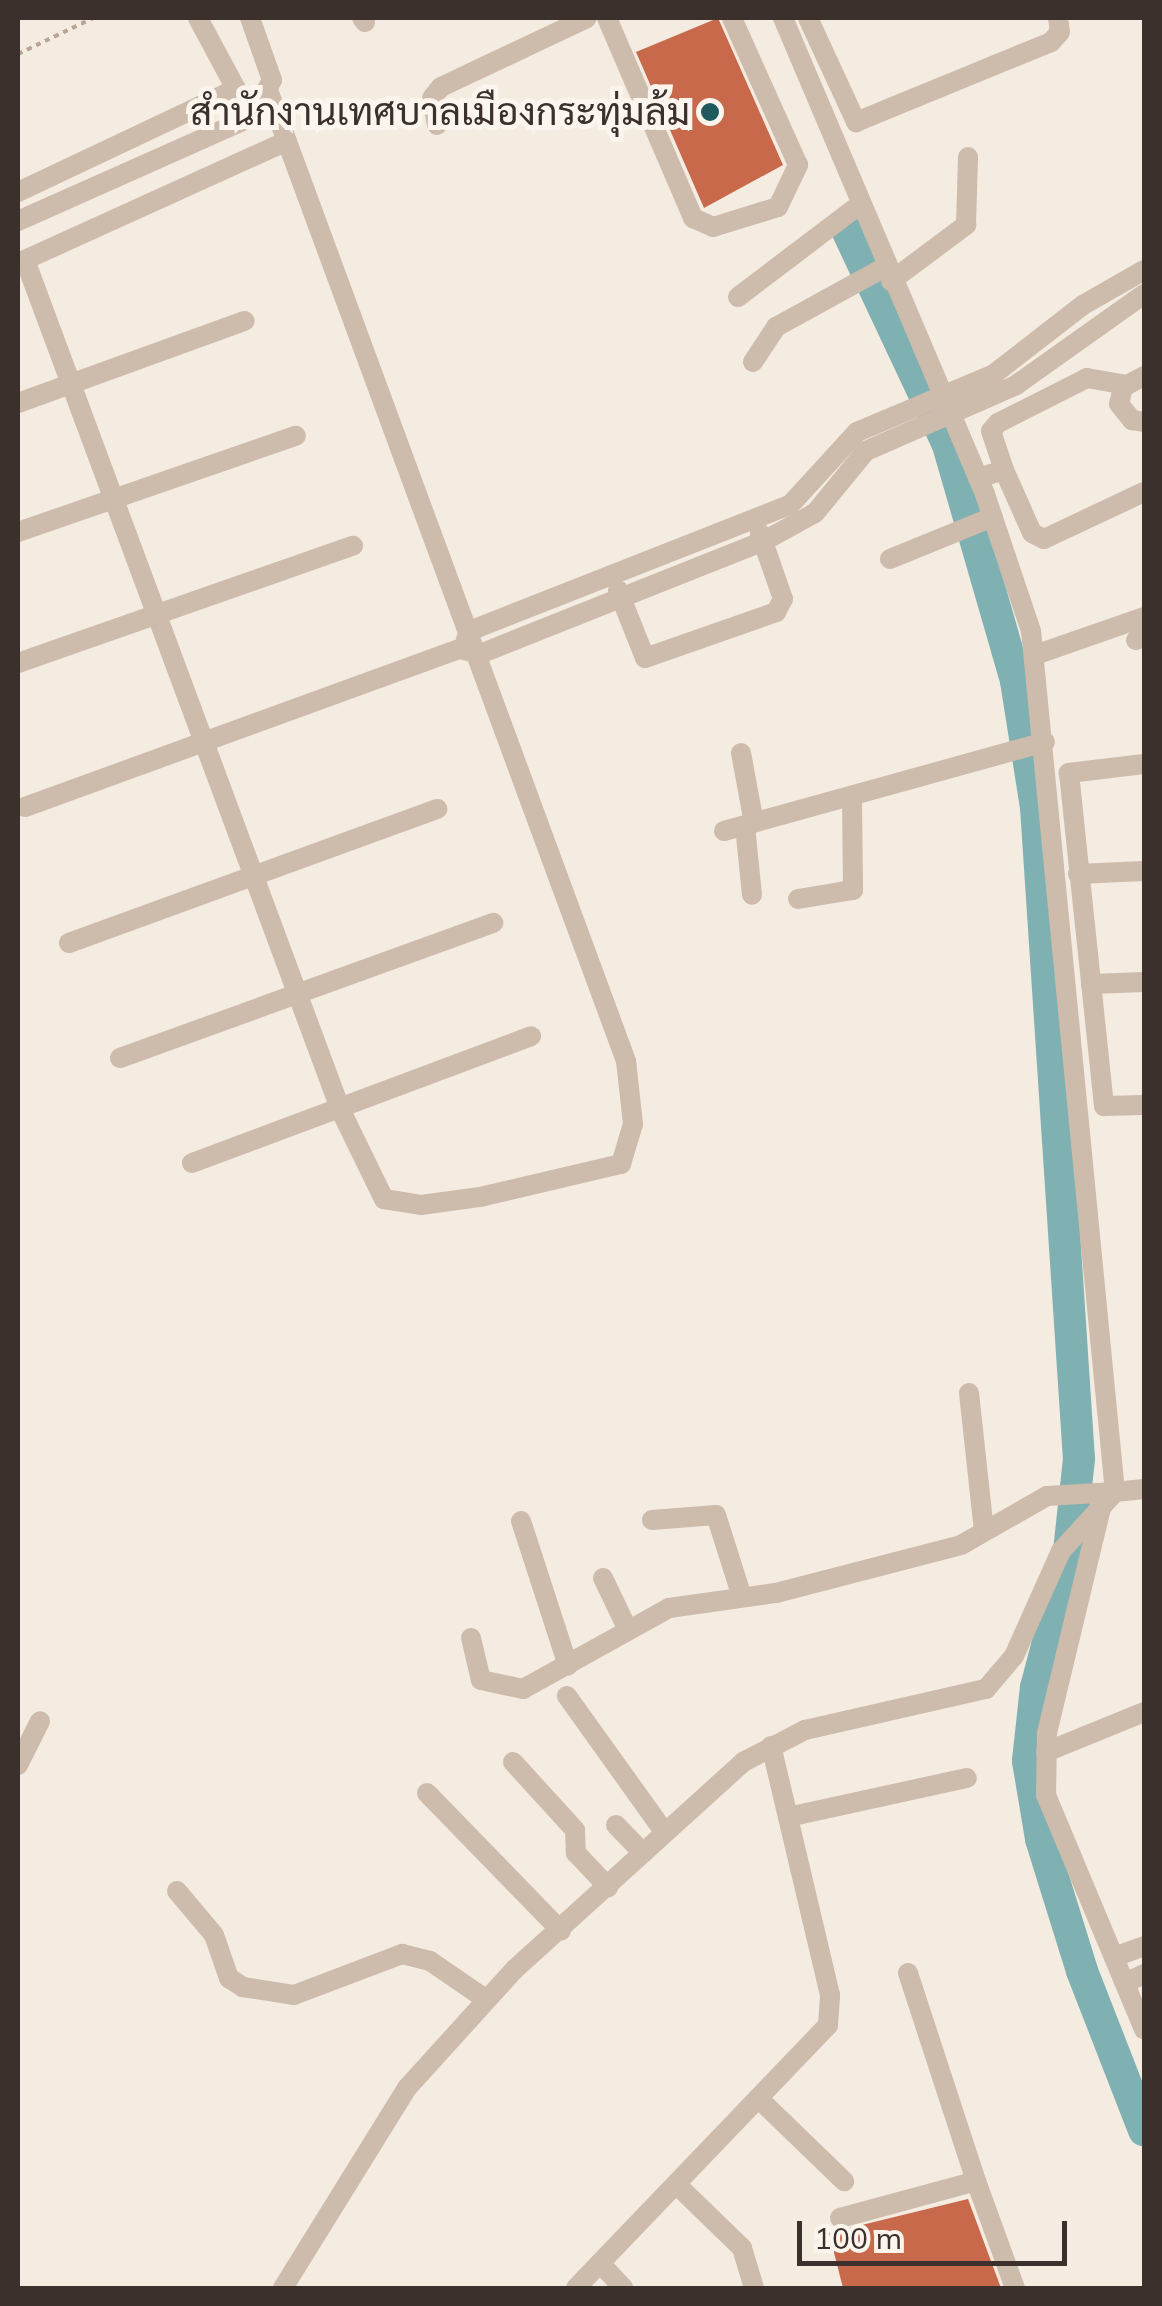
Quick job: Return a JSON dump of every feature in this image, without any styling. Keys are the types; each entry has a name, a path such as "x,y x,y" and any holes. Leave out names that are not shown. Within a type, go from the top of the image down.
{"street":[{"path":"198,18 252,117"},
{"path":"250,18 272,63 269,94 287,141 472,630 470,652 626,1061 631,1145 620,1164 480,1197 392,1204 341,1111 71,383 21,262 287,141"},
{"path":"437,125 432,98 441,87 587,18"},
{"path":"607,18 693,218 712,228 778,207 798,165 732,18"},
{"path":"783,18 860,205 877,276 978,478 977,523 1034,655 1099,1503 1046,1752 1046,1795 1114,1956 1135,1978 1144,2029"},
{"path":"808,18 856,122 1051,42 1060,32 1058,18"},
{"path":"18,192 236,89"},
{"path":"18,221 252,117 269,94"},
{"path":"753,362 776,327 966,225 968,158"},
{"path":"738,298 860,205"},
{"path":"472,630 755,522 802,496 857,432 1022,358 1083,304 1144,270"},
{"path":"25,807 622,599 764,542 815,513 866,450 948,418 1048,365 1144,294"},
{"path":"18,403 245,321"},
{"path":"1136,380 1087,378 998,423 991,431 1032,533 1044,539 1144,492"},
{"path":"1136,380 1119,404 1132,420 1144,422"},
{"path":"18,532 296,436"},
{"path":"978,478 1004,470"},
{"path":"614,578 645,658 776,612 783,599 755,522"},
{"path":"890,560 977,523"},
{"path":"18,663 353,546"},
{"path":"1034,655 1144,617"},
{"path":"741,827 1041,744"},
{"path":"741,753 741,827 752,895"},
{"path":"1144,764 1069,773 1104,1106 1144,1104"},
{"path":"798,898 853,890 852,796"},
{"path":"69,943 437,809"},
{"path":"1078,874 1144,871"},
{"path":"120,1058 493,922"},
{"path":"1091,984 1144,982"},
{"path":"192,1163 341,1111 531,1036"},
{"path":"969,1393 984,1530"},
{"path":"472,1638 478,1676 494,1687 524,1689 568,1666 626,1626 669,1608 742,1597 961,1545 1028,1502 1065,1494 1099,1503 1144,1489"},
{"path":"282,2288 358,2155 484,1998 665,1833 772,1746 805,1730 986,1689 1014,1656 1061,1551 1099,1503"},
{"path":"652,1520 716,1515 742,1597"},
{"path":"520,1521 568,1666"},
{"path":"603,1578 626,1626"},
{"path":"567,1696 665,1833"},
{"path":"1046,1752 1144,1712"},
{"path":"18,1764 40,1721"},
{"path":"576,2288 758,2098 831,2012 772,1746"},
{"path":"513,1762 574,1830 576,1853 608,1886"},
{"path":"788,1817 967,1778"},
{"path":"427,1793 560,1931"},
{"path":"616,1825 643,1853"},
{"path":"177,1891 214,1935 229,1978 243,1987 294,1994 402,1954 430,1961 484,1998"},
{"path":"1114,1956 1144,1946"},
{"path":"908,1973 1015,2288"},
{"path":"758,2098 844,2181"},
{"path":"840,2218 976,2181"},
{"path":"676,2184 742,2248 754,2288"},
{"path":"600,2263 623,2288"}],"path":[{"path":"18,54 93,18"}],"building":[{"name":"สำนักงานเทศบาลเมืองกระทุ่มล้ม","path":"718,18 783,165 704,208 636,52"},
{"path":"968,2199 1001,2288 843,2288 829,2233"}],"waterway":[{"path":"847,230 948,445 1016,681 1036,807 1079,1459 1067,1570 1036,1687 1028,1761 1041,1839 1082,1971 1144,2130"}],"place":[{"name":"สำนักงานเทศบาลเมืองกระทุ่มล้ม","path":"710,112"}]}
